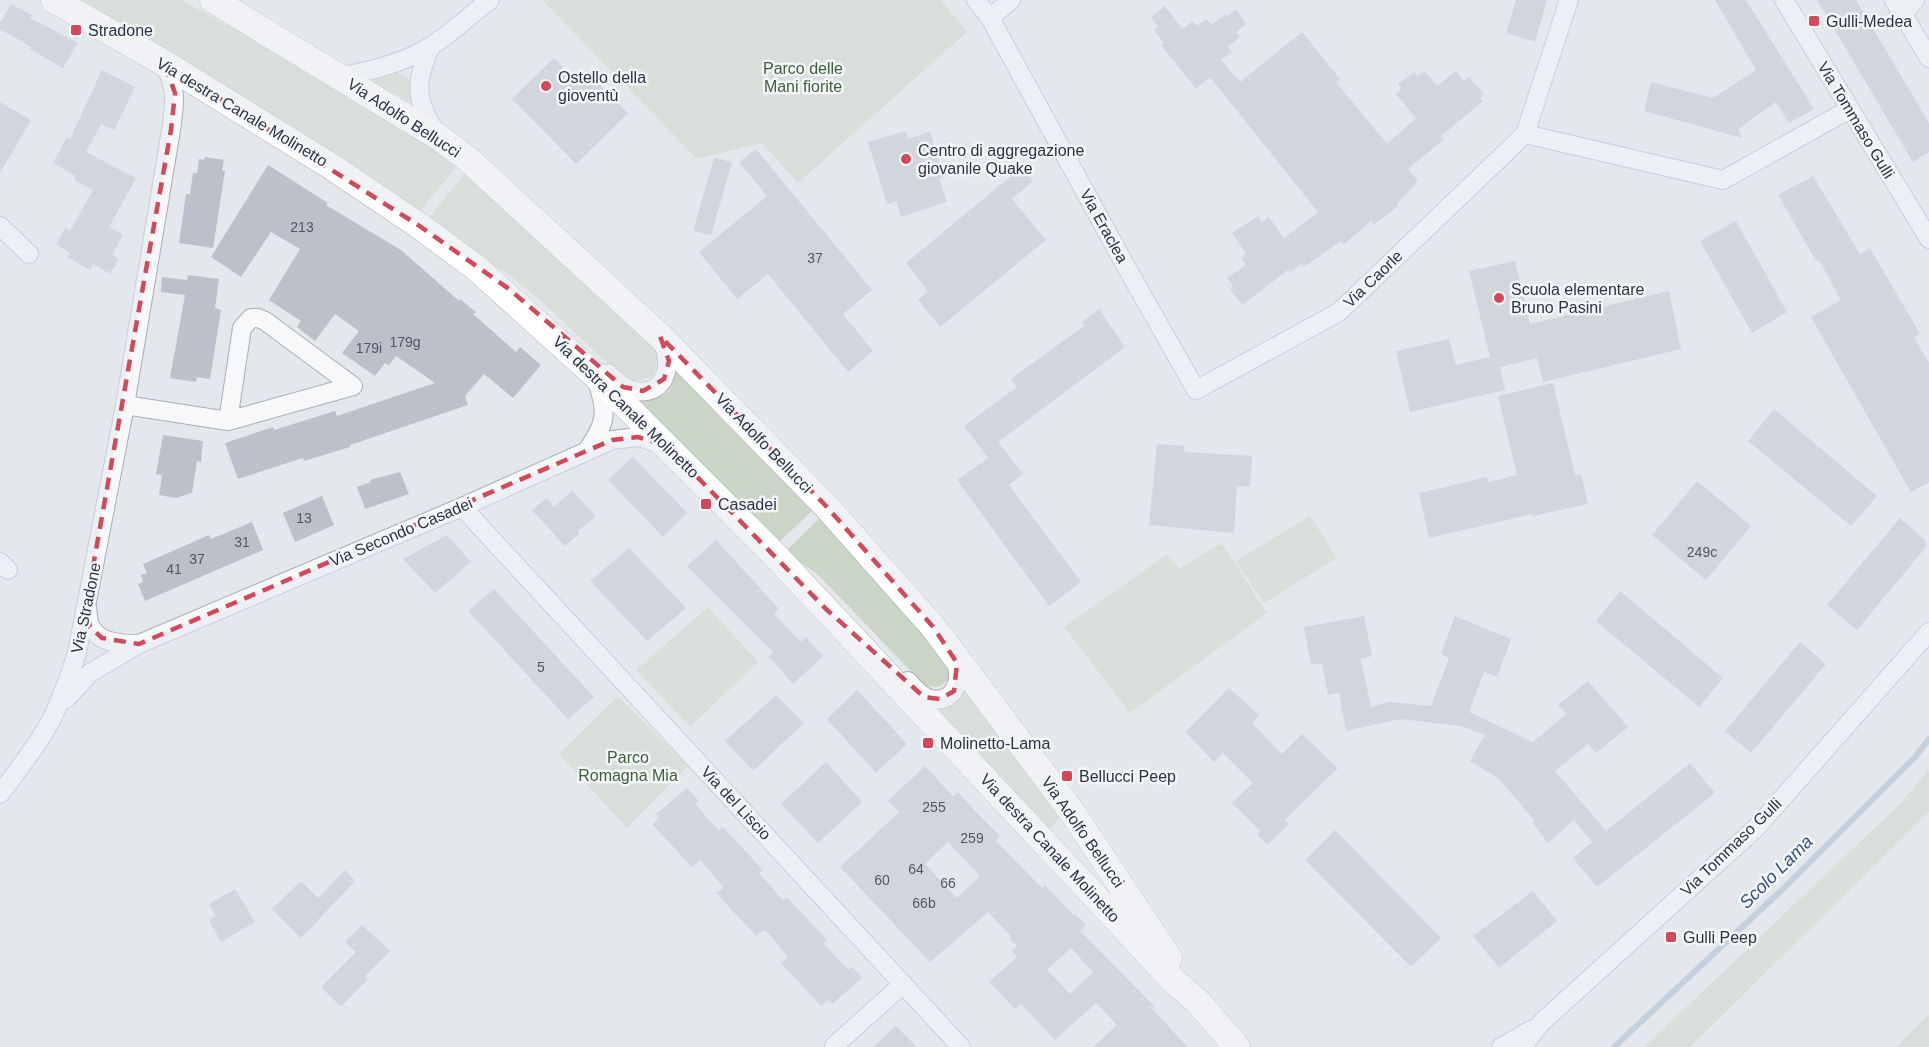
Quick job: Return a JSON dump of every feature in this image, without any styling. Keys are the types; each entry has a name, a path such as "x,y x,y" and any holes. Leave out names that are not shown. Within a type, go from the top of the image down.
{"street":[{"name":"Via destra Canale Molinetto","path":"54,0 164,63 332,167 476,267 596,375 667,446 826,609 1174,981 1199,1003 1237,1047"},
{"name":"Via Adolfo Bellucci","path":"213,0 440,138 469,160 660,336 825,505 945,640 1072,812 1199,1003"},
{"path":"339,77 393,63 431,46 490,0"},
{"name":"Via Eraclea","path":"976,0 990,18 1196,390"},
{"path":"990,18 1011,0"},
{"name":"Via Caorle","path":"1196,390 1339,312 1525,134 1569,0"},
{"name":"Via Tommaso Gulli","path":"1784,0 1850,110 1920,211 1928,236"},
{"path":"1916,0 1898,8 1929,58"},
{"path":"431,46 420,73 419,99 426,116 440,138"},
{"name":"Via Stradone","path":"0,794 50,723 70,677 77,653 125,405 175,102 173,85 164,63"},
{"path":"1525,134 1723,180 1850,110"},
{"path":"0,226 29,254"},
{"path":"476,267 508,289 623,387 633,390 651,388 664,379 668,371 667,352 660,336"},
{"path":"125,405 228,421 353,386 265,321 251,318 242,328 228,421"},
{"path":"586,452 603,423 604,402 596,375"},
{"name":"Via Secondo Casadei","path":"50,723 71,691 90,673 139,644 462,507 612,440 638,436 667,446"},
{"name":"Via del Liscio","path":"462,507 961,1047"},
{"path":"86,606 90,627 102,638 120,644 139,644"},
{"path":"826,609 880,654 924,697 930,699 946,697 954,691 958,682 957,663 945,640"},
{"name":"Via Tommaso Gulli","path":"1522,1047 1542,1022 1756,828 1929,632"},
{"path":"834,1046 903,984"},
{"name":"Via Tommaso Gulli","path":"1501,1047 1542,1022"}],"highlighted area":[{"path":"164,63 418,225 509,289 623,387 643,391 664,379 669,361 660,336 825,505 934,628 957,663 954,691 940,699 924,697 826,609 667,446 638,437 612,440 139,644 102,638 90,627 86,606 171,130 175,93"}],"green space":[{"path":"79,0 181,0 283,55 388,118 458,165 420,211"},
{"name":"Parco delle Mani fiorite","path":"542,0 941,0 967,32 798,183 762,143 697,159"},
{"path":"398,73 410,80 411,103 370,80"},
{"path":"466,172 652,342 658,356 653,376 634,382 623,378 548,307 509,274 466,250 429,218"},
{"path":"677,365 813,510 778,543 635,401 653,399 665,394 673,383"},
{"path":"1310,516 1337,558 1264,603 1236,561"},
{"path":"820,518 950,662 950,674 942,685 925,686 816,573 785,552"},
{"path":"1222,543 1267,613 1130,713 1064,627 1166,555 1180,568"},
{"path":"708,607 758,662 690,727 636,670"},
{"path":"966,684 1060,817 1047,832 934,709 954,701"},
{"name":"Parco Romagna Mia","path":"618,696 688,766 627,828 559,754"},
{"path":"1929,769 1929,812 1690,1047 1644,1047 1901,803"},
{"path":"1929,1014 1929,1047 1896,1047"}],"building":[{"path":"1516,0 1547,0 1535,42 1506,33"},
{"path":"1715,0 1746,0 1814,109 1789,123 1776,102 1738,129 1742,138 1644,111 1651,82 1713,98 1756,70"},
{"path":"1817,0 1856,0 1929,123 1929,152 1913,162"},
{"path":"11,4 32,15 30,18 78,43 63,68 0,29 0,23"},
{"path":"1165,6 1182,29 1193,21 1197,26 1206,19 1211,25 1236,9 1246,24 1236,32 1240,37 1228,47 1232,52 1221,60 1240,82 1302,32 1340,79 1336,82 1387,144 1416,118 1396,94 1401,89 1398,84 1414,72 1417,76 1425,71 1437,86 1456,71 1464,81 1469,77 1484,94 1480,98 1483,101 1441,136 1444,139 1408,169 1418,181 1397,204 1398,206 1374,225 1371,221 1344,244 1341,241 1304,267 1302,264 1290,272 1288,270 1242,305 1230,289 1233,286 1227,278 1246,265 1241,258 1246,254 1232,233 1258,216 1262,222 1269,217 1284,238 1318,212 1210,77 1196,89 1161,45 1164,43 1154,30 1158,27 1151,17"},
{"path":"554,58 576,81 586,71 628,113 576,164 512,99"},
{"path":"102,70 135,87 114,130 101,124 86,152 136,178 109,227 123,235 112,255 119,259 110,274 93,264 90,270 67,257 70,253 56,244 65,228 70,231 93,190 74,180 76,176 53,163 67,137 70,139"},
{"path":"0,102 31,120 0,173"},
{"name":"Centro di aggregazione giovanile Quake","path":"906,131 908,139 930,132 944,177 939,179 947,202 901,217 896,201 887,204 868,142"},
{"path":"756,149 872,290 843,314 873,351 848,372 768,274 737,299 699,252 767,196 739,162"},
{"path":"205,157 224,160 222,171 225,171 213,248 179,243 186,194 190,194 193,173 197,173 199,159 204,160"},
{"path":"714,158 732,162 711,235 693,231"},
{"path":"268,165 328,203 326,205 401,250 459,301 460,299 476,312 473,314 516,352 520,347 541,365 513,398 484,374 465,396 468,405 350,445 350,447 304,461 303,458 238,479 225,443 273,427 274,430 335,411 337,416 435,383 396,356 389,365 385,363 375,376 342,353 359,331 335,314 315,341 297,327 301,321 269,300 300,249 271,232 241,277 211,257"},
{"path":"1022,167 1033,181 1012,199 1046,240 940,327 918,300 928,291 906,263"},
{"path":"1813,176 1860,254 1870,248 1920,334 1914,337 1929,363 1929,482 1911,492 1811,317 1841,300 1778,195"},
{"path":"1736,221 1787,312 1752,333 1700,241"},
{"path":"1515,261 1530,324 1669,291 1681,349 1543,382 1537,358 1500,367 1505,390 1410,412 1396,351 1449,339 1456,365 1490,357 1469,271"},
{"path":"188,275 219,279 215,308 221,310 210,379 197,377 196,382 170,378 185,295 161,292 162,277 187,280"},
{"path":"1099,309 1125,347 998,442 1023,474 1009,485 1081,582 1049,606 957,480 988,458 964,426 1017,387 1011,379 1085,325 1082,322"},
{"path":"1553,383 1575,475 1581,474 1588,504 1533,516 1532,514 1429,538 1419,493 1487,477 1488,482 1517,475 1498,396"},
{"path":"1774,409 1877,496 1851,526 1748,441"},
{"path":"163,435 203,441 201,462 197,461 192,493 176,498 159,495 162,475 156,474"},
{"path":"1157,444 1185,446 1184,452 1252,456 1250,487 1237,486 1234,533 1149,525"},
{"path":"633,457 687,513 663,537 608,480"},
{"path":"400,472 409,494 365,509 357,487 371,482 370,480"},
{"path":"1697,481 1751,526 1706,580 1652,535"},
{"path":"572,491 596,516 565,546 532,510 547,498 554,507"},
{"path":"322,496 334,525 295,542 283,513"},
{"path":"1900,518 1926,541 1926,547 1857,630 1827,605"},
{"path":"252,522 263,550 145,601 138,584 143,582 141,575 147,573 143,564 209,535 211,539"},
{"path":"447,535 471,562 435,593 403,559"},
{"path":"716,540 779,609 774,614 801,642 806,637 823,656 793,684 768,656 773,652 687,566"},
{"path":"629,548 686,608 647,641 590,581"},
{"path":"494,589 594,697 568,719 468,611"},
{"path":"1620,591 1723,678 1699,707 1596,621"},
{"path":"1364,616 1372,656 1361,659 1371,707 1389,702 1431,706 1449,658 1441,654 1455,616 1511,639 1497,677 1484,672 1469,712 1533,742 1566,714 1558,705 1588,681 1628,727 1596,753 1588,744 1555,771 1606,831 1690,763 1715,793 1597,887 1573,858 1592,842 1574,820 1548,843 1533,823 1535,821 1498,778 1470,761 1485,735 1460,726 1400,719 1346,731 1339,693 1328,695 1322,663 1311,665 1304,627"},
{"path":"1800,642 1826,664 1751,753 1725,731"},
{"path":"1229,688 1259,715 1252,723 1282,754 1302,734 1338,768 1285,820 1289,824 1267,845 1257,834 1260,831 1232,803 1253,783 1223,753 1214,762 1185,732"},
{"path":"857,690 907,744 876,773 827,719"},
{"path":"776,695 804,723 753,771 725,741"},
{"path":"826,762 862,802 818,843 781,804"},
{"path":"925,766 953,796 958,792 1000,836 996,841 1042,888 1045,885 1073,915 1075,914 1086,925 1080,931 1155,1007 1152,1009 1188,1047 1093,1047 1117,1025 1096,1003 1055,1040 1021,1004 1015,1009 989,982 1017,957 1012,951 1017,946 1009,938 1011,936 988,912 930,962 840,867 899,812 888,801","holes":["948,842 980,876 957,898 925,864","1071,948 1093,972 1070,994 1047,970"]},
{"path":"687,788 699,801 695,803 709,820 719,830 723,827 763,870 759,873 783,900 787,897 827,940 823,943 848,970 852,967 862,978 832,1004 829,1000 821,1006 781,963 788,957 768,933 764,930 756,936 716,893 724,888 700,860 692,867 652,824 659,818 656,814"},
{"path":"1335,830 1441,938 1411,967 1305,860"},
{"path":"345,870 355,881 301,938 272,909 301,881 318,898"},
{"path":"235,889 255,922 221,942 209,920 216,916 209,904"},
{"path":"1533,891 1557,921 1499,968 1473,936"},
{"path":"362,925 390,951 365,976 368,979 341,1007 321,987 356,952 345,942"},
{"path":"896,1026 917,1047 873,1047"}],"waterway":[{"name":"Scolo Lama","path":"1614,1047 1785,887 1916,756 1929,739"}],"place":[{"name":"Gulli-Medea","path":"1814,21"},
{"name":"Stradone","path":"76,30"},
{"name":"Ostello della gioventù","path":"546,86"},
{"name":"Centro di aggregazione giovanile Quake","path":"906,159"},
{"name":"Scuola elementare Bruno Pasini","path":"1499,298"},
{"name":"Casadei","path":"706,504"},
{"name":"Molinetto-Lama","path":"928,743"},
{"name":"Bellucci Peep","path":"1067,776"},
{"name":"Gulli Peep","path":"1671,937"}]}
